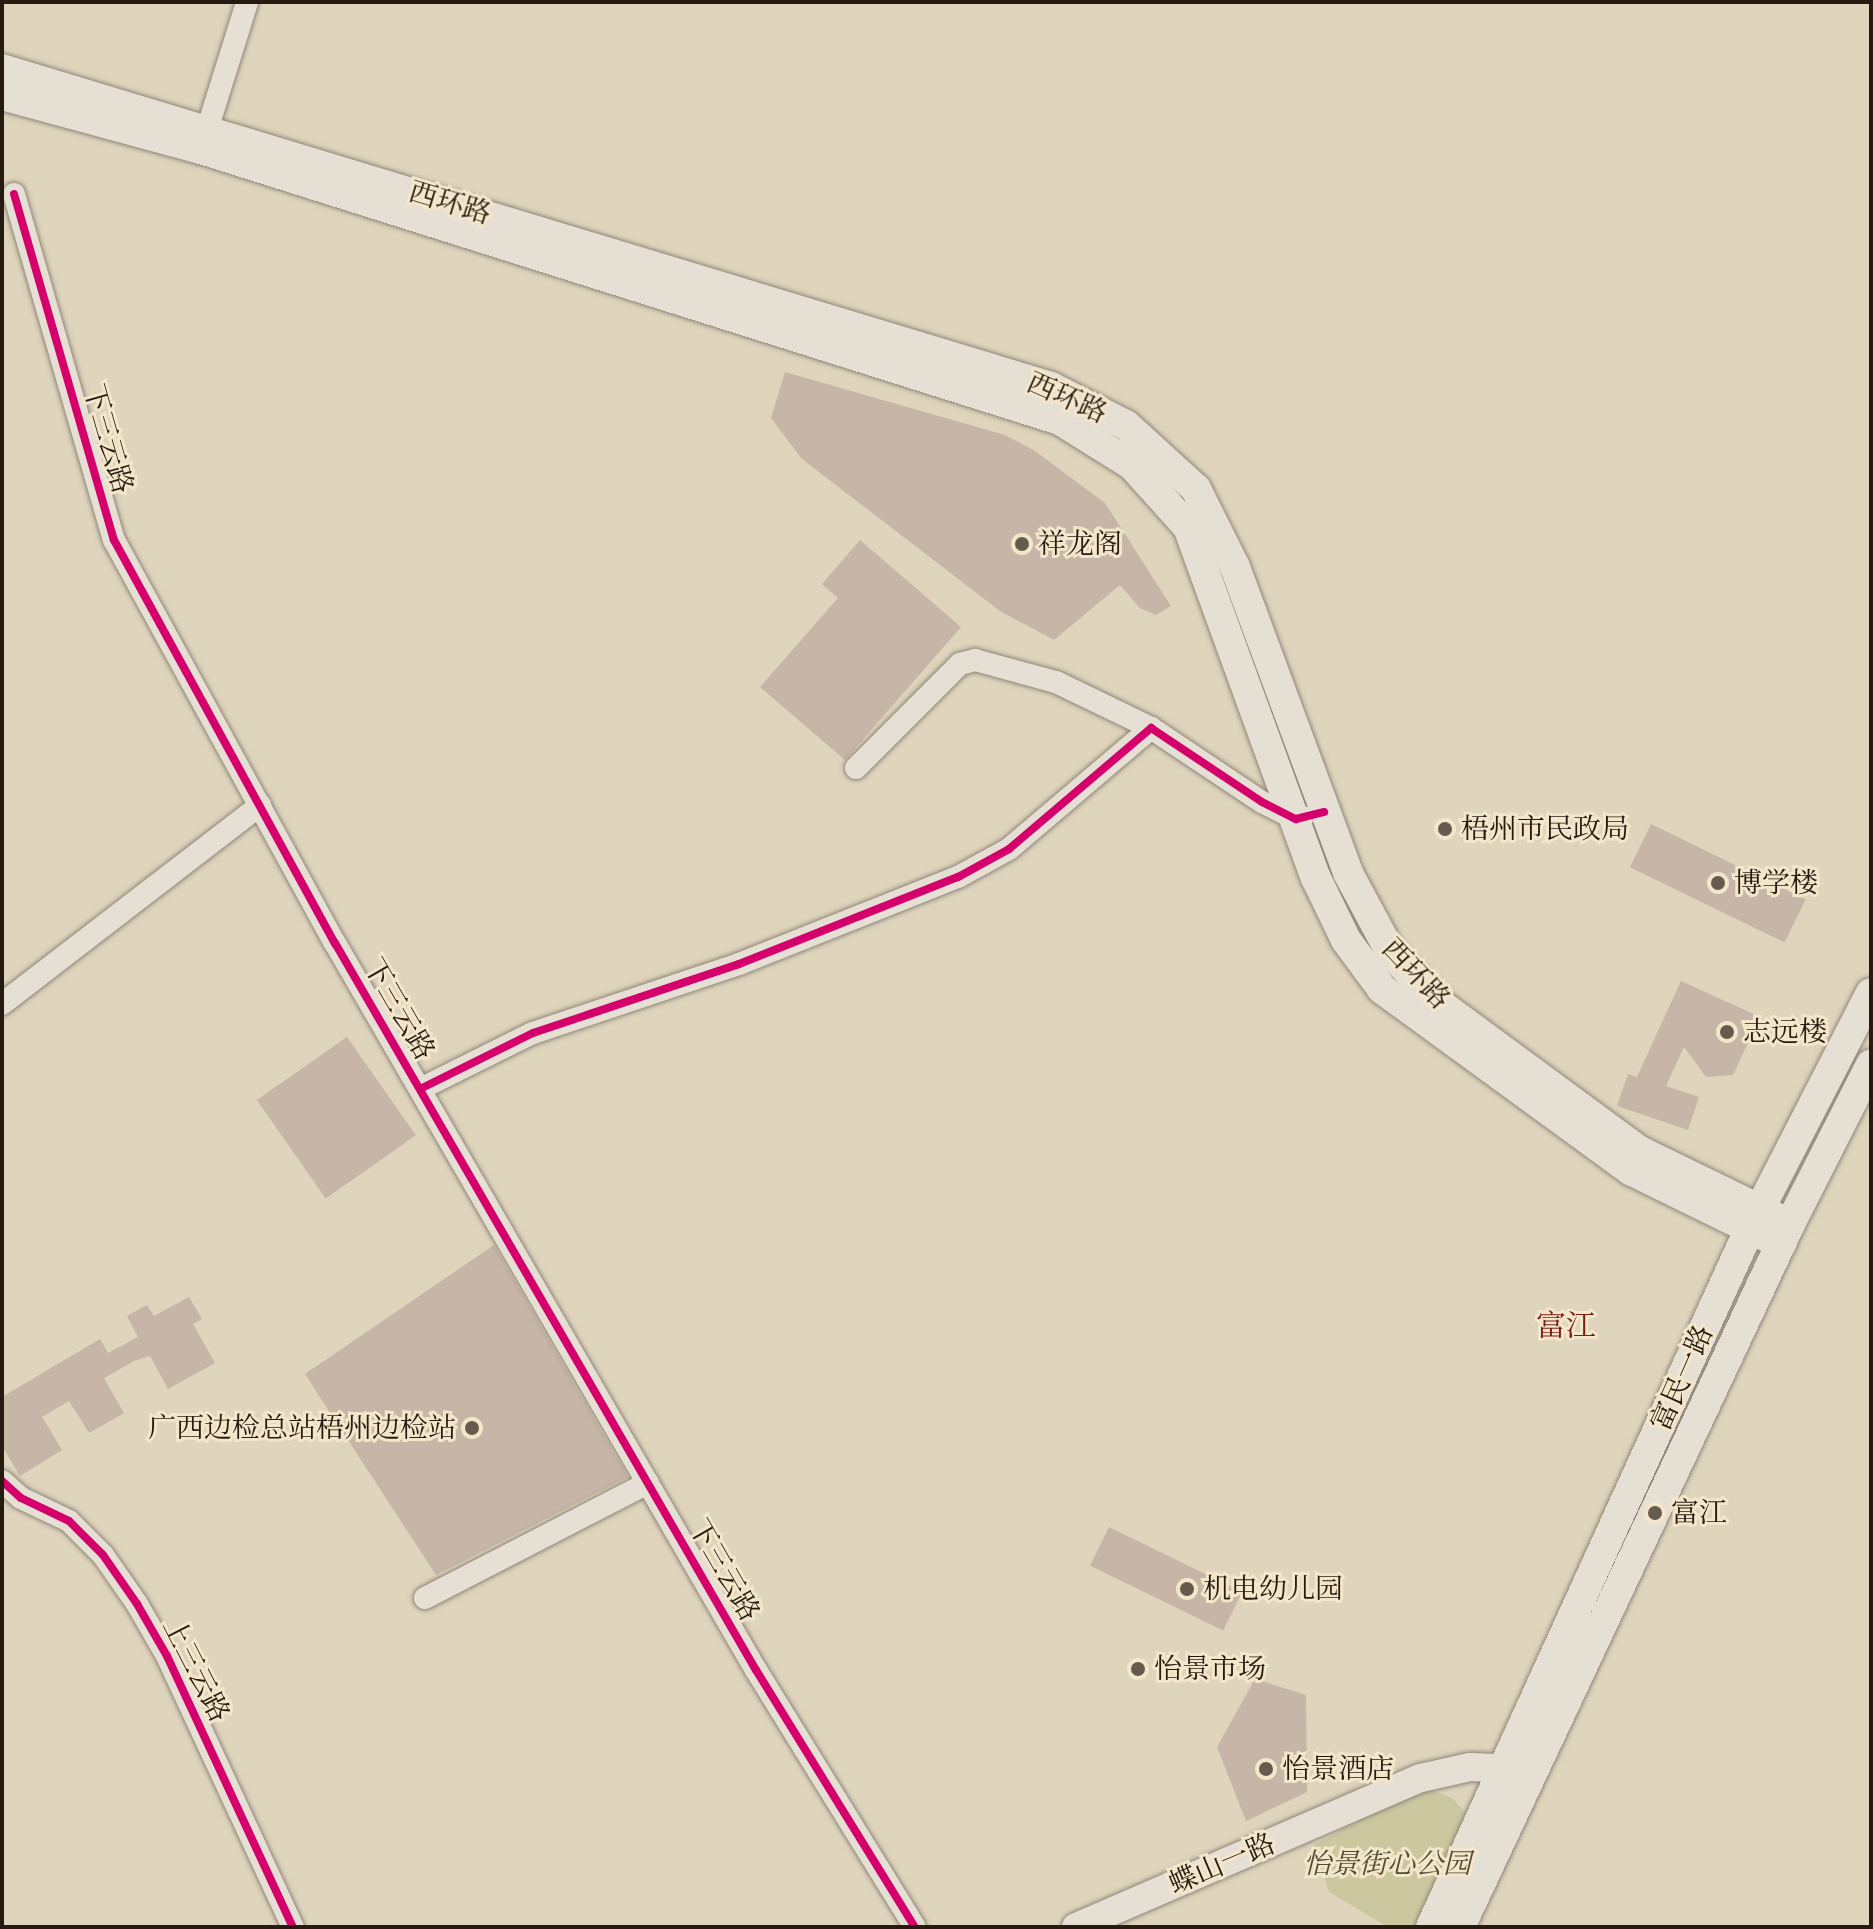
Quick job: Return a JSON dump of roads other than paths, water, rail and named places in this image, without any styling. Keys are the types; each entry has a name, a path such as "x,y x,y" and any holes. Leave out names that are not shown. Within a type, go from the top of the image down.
{"main road":[{"name":"西环路","path":"2,69 204,139 1051,387 1126,425 1196,489 1235,567 1310,816 1377,931 1434,998 1638,1150 1786,1234"},
{"path":"2,95 204,139"},
{"name":"富民一路","path":"1517,1775 1755,1219 1871,993"},
{"path":"1431,1927 1517,1775 1871,1064"},
{"path":"1460,1927 1517,1775"}],"street":[{"path":"204,139 247,2"},
{"name":"下三云路","path":"14,194 114,540 420,1089 648,1483 915,1927"},
{"path":"856,768 960,664 975,660 1056,682 1151,728 1310,816"},
{"path":"420,1089 533,1033 739,964 958,877 1009,849 1151,728"},
{"path":"2,1004 260,805"},
{"name":"上三云路","path":"2,1481 21,1498 69,1521 103,1555 137,1604 167,1656 293,1927"},
{"path":"425,1598 648,1483"},
{"name":"蝶山一路","path":"1076,1927 1421,1778 1470,1767 1517,1775"}],"place":[{"name":"祥龙阁","path":"1022,544"},
{"name":"梧州市民政局","path":"1445,829"},
{"name":"博学楼","path":"1718,883"},
{"name":"志远楼","path":"1727,1032"},
{"name":"广西边检总站梧州边检站","path":"472,1428"},
{"name":"富江","path":"1655,1513"},
{"name":"机电幼儿园","path":"1187,1589"},
{"name":"怡景市场","path":"1138,1669"},
{"name":"怡景酒店","path":"1266,1769"}],"district":[{"name":"富江","path":"1566,1326"}],"park label":[{"name":"怡景街心公园","path":"1387,1864"}]}
